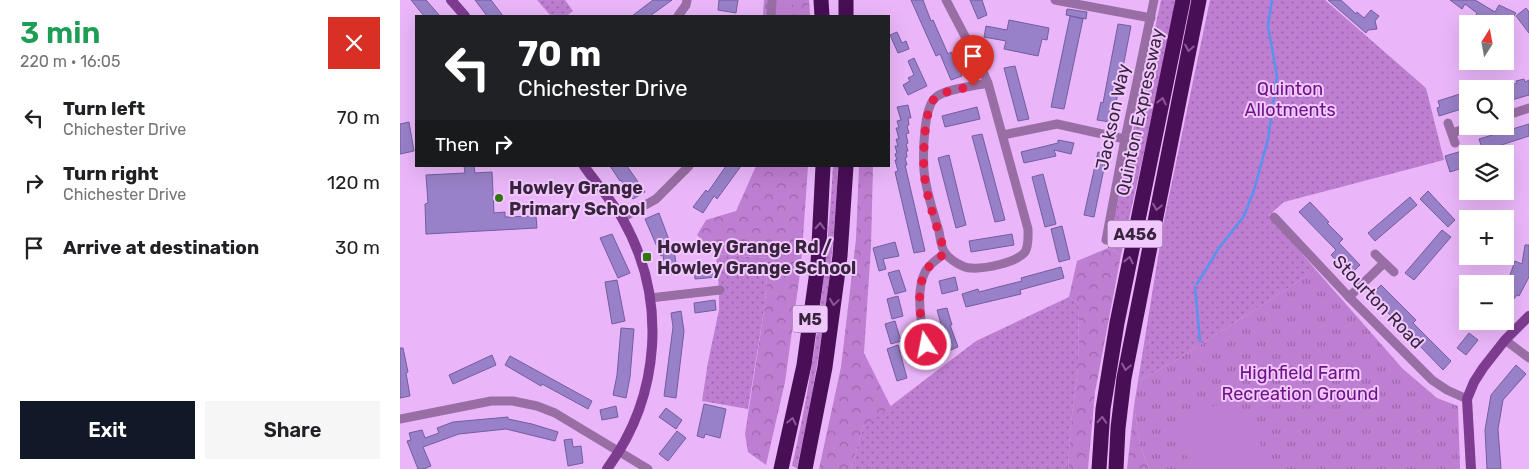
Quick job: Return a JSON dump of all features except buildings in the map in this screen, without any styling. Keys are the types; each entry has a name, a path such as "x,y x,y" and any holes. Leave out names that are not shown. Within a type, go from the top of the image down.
{"highway":[{"path":"822,0 822,15"},
{"path":"846,0 846,15"},
{"name":"Quinton Expressway","path":"1099,469 1103,409 1116,323 1183,0"},
{"name":"Quinton Expressway","path":"1116,469 1118,428 1124,378 1199,0"},
{"name":"M5","path":"781,469 804,365 818,264 823,167"},
{"name":"M5","path":"805,469 827,358 840,256 846,167"}],"street":[{"path":"451,0 464,15"},
{"path":"679,15 686,5 687,0"},
{"path":"771,15 772,0"},
{"path":"946,0 988,83 1028,230 1028,243 1025,251 1015,260 987,267 969,268 957,263 945,253 930,201 924,171 926,125 930,105 936,97 944,93 988,83"},
{"path":"1055,0 1150,18"},
{"name":"Jackson Way","path":"1106,240 1154,0"},
{"path":"1514,113 1529,108"},
{"path":"1448,122 1455,143"},
{"path":"1003,135 1057,124 1125,139"},
{"path":"1452,133 1459,131"},
{"path":"585,167 622,218 643,266 650,298 652,325 652,354 646,390 636,420 619,452 607,469"},
{"path":"622,218 656,199 688,167"},
{"name":"Stourton Road","path":"1274,218 1432,380 1446,390 1467,399"},
{"path":"921,350 926,345 920,316 922,284 926,270 945,253"},
{"path":"1376,254 1394,272"},
{"path":"1349,297 1384,263"},
{"path":"650,298 720,290"},
{"path":"1471,469 1467,399 1474,382 1483,368 1505,340 1529,316"},
{"path":"1505,340 1529,358"},
{"path":"400,418 491,401 513,401 537,406 555,413 648,469"}],"green space":[{"path":"537,0 565,0 573,11 568,15 550,15"},
{"path":"764,0 794,0 792,15 763,15"},
{"path":"778,0 809,0 810,15 777,15"},
{"path":"1161,0 1178,0 1121,255 1108,248"},
{"name":"Quinton Allotments","path":"1210,0 1325,0 1426,88 1444,160 1284,202 1269,215 1316,270 1175,361 1138,381 1164,220"},
{"path":"756,167 808,167 801,266 785,382 766,465 748,452 745,434 765,304 768,258 716,254 697,235 706,220 736,211"},
{"path":"833,167 838,167 833,242 819,355 797,468 792,466 819,318"},
{"path":"859,167 873,167 871,247 864,353 891,407 863,427 851,469 819,469 841,367 856,239"},
{"path":"1108,248 1121,255 1095,392 1088,469 1068,469 1070,432 1078,368 1079,304 1069,297 1077,261"},
{"path":"716,254 768,258 765,304 748,409 702,401 719,310"},
{"name":"Highfield Farm Recreation Ground","path":"1316,270 1403,369 1437,398 1458,406 1460,469 1149,469 1140,445 1134,406 1138,381 1175,361"},
{"path":"1069,297 1079,304 1078,368 1070,432 1068,469 851,469 863,427 976,341"},
{"path":"1229,396 1276,469 1195,469 1172,433"},
{"path":"1134,406 1140,445 1149,469 1127,469"}],"waterway":[{"path":"1197,284 1219,248 1244,216 1254,190 1268,139 1277,76 1268,26 1272,0"},
{"path":"1195,287 1200,341"}],"place":[{"name":"Howley Grange Primary School","path":"499,198"},
{"name":"Howley Grange Rd / Howley Grange School","path":"647,257"}],"route":[{"path":"926,345 920,316 922,284 926,270 945,253 930,201 924,171 926,125 930,105 936,97 944,93 973,86"}]}
